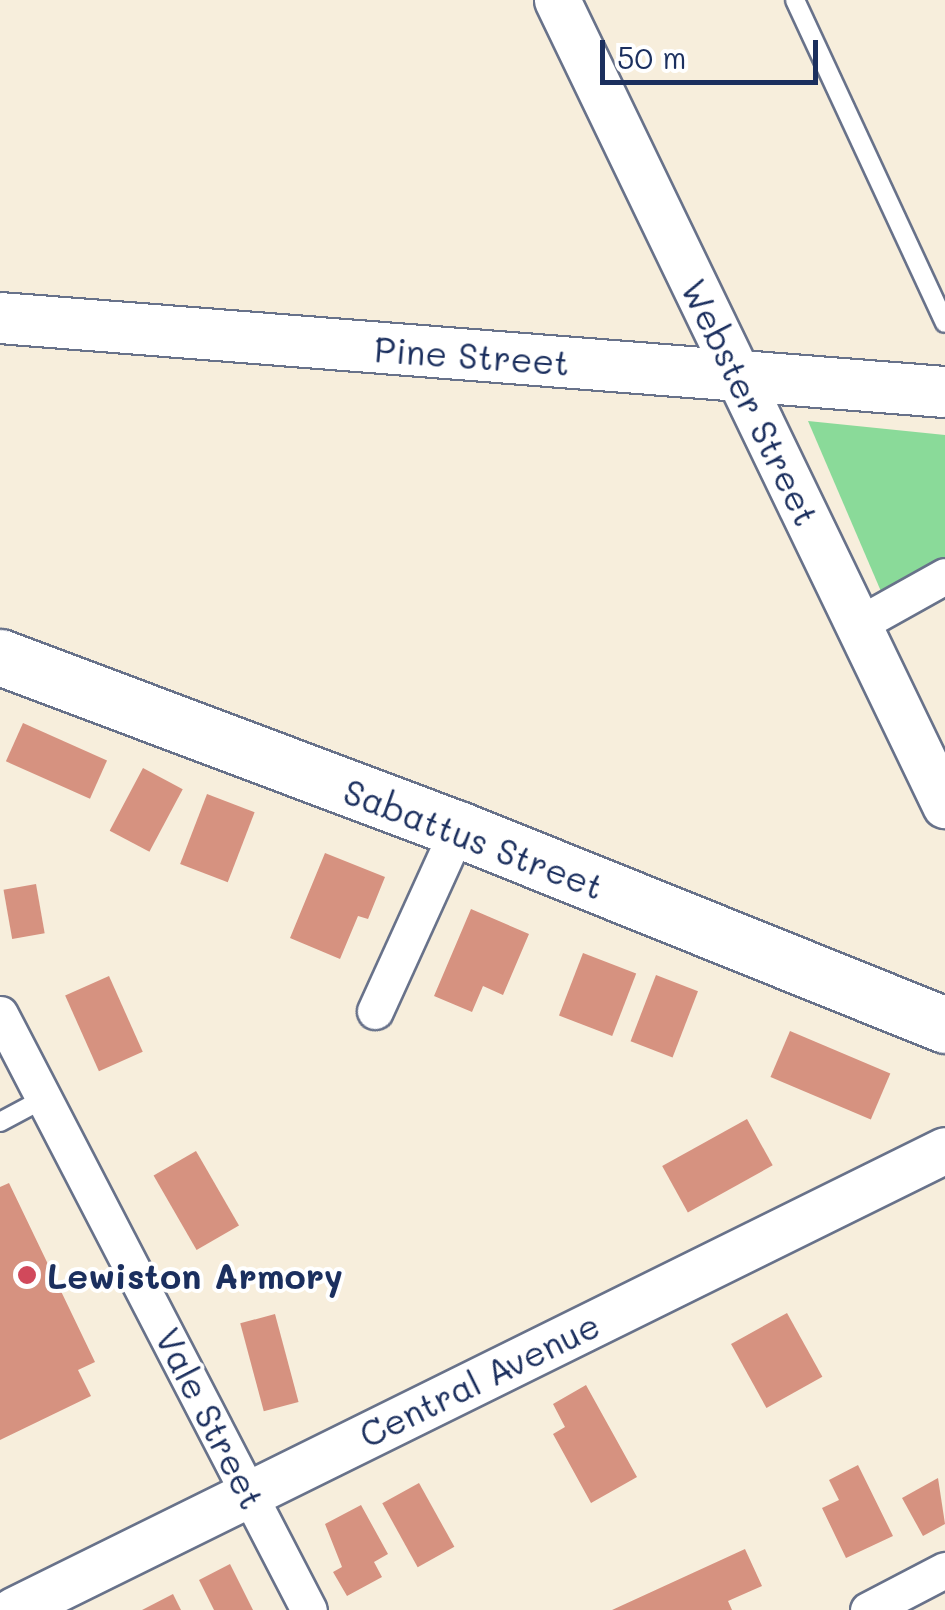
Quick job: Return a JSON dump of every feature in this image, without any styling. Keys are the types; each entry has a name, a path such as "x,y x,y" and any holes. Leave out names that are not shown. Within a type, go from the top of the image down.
{"main road":[{"name":"Pine Street","path":"0,318 945,392"},
{"name":"Sabattus Street","path":"3,668 458,830 945,1025"}],"street":[{"name":"Webster Street","path":"557,0 945,805"},
{"path":"859,624 945,576"},
{"path":"375,1011 458,830"},
{"name":"Vale Street","path":"0,1014 309,1610"},
{"name":"Central Avenue","path":"14,1610 945,1150"},
{"path":"868,1610 945,1570"}],"lane":[{"path":"794,0 945,323"},
{"path":"0,1122 45,1098"}],"green space":[{"path":"808,421 945,435 945,560 883,596"}],"building":[{"path":"23,723 107,760 90,799 6,761"},
{"path":"143,768 183,789 149,852 110,831"},
{"path":"207,794 255,812 228,882 180,864"},
{"path":"325,853 385,877 368,919 358,916 340,959 290,938"},
{"path":"36,884 45,933 12,939 4,890"},
{"path":"471,909 529,934 503,995 483,986 472,1012 434,996"},
{"path":"583,953 636,973 612,1036 559,1016"},
{"path":"656,975 698,991 673,1057 631,1041"},
{"path":"109,976 143,1052 99,1071 65,996"},
{"path":"790,1031 890,1074 871,1120 770,1077"},
{"path":"747,1119 773,1165 688,1212 662,1166"},
{"path":"196,1151 239,1225 197,1250 154,1176"},
{"name":"Lewiston Armory","path":"9,1183 95,1362 78,1370 91,1396 0,1440 0,1187"},
{"path":"787,1313 822,1377 766,1408 731,1344"},
{"path":"275,1314 299,1402 264,1411 240,1323"},
{"path":"586,1385 637,1477 591,1503 553,1434 565,1427 553,1404"},
{"path":"858,1465 893,1536 846,1558 822,1508 839,1500 829,1480"},
{"path":"938,1478 945,1524 923,1536 902,1498"},
{"path":"419,1483 454,1547 418,1567 382,1503"},
{"path":"361,1505 388,1554 374,1562 382,1577 347,1596 333,1572 342,1567 325,1524"},
{"path":"745,1549 762,1586 728,1601 732,1610 612,1610"},
{"path":"230,1564 253,1610 214,1610 199,1580"},
{"path":"173,1594 181,1610 142,1610"}],"place":[{"name":"Lewiston Armory","path":"27,1275"}]}
